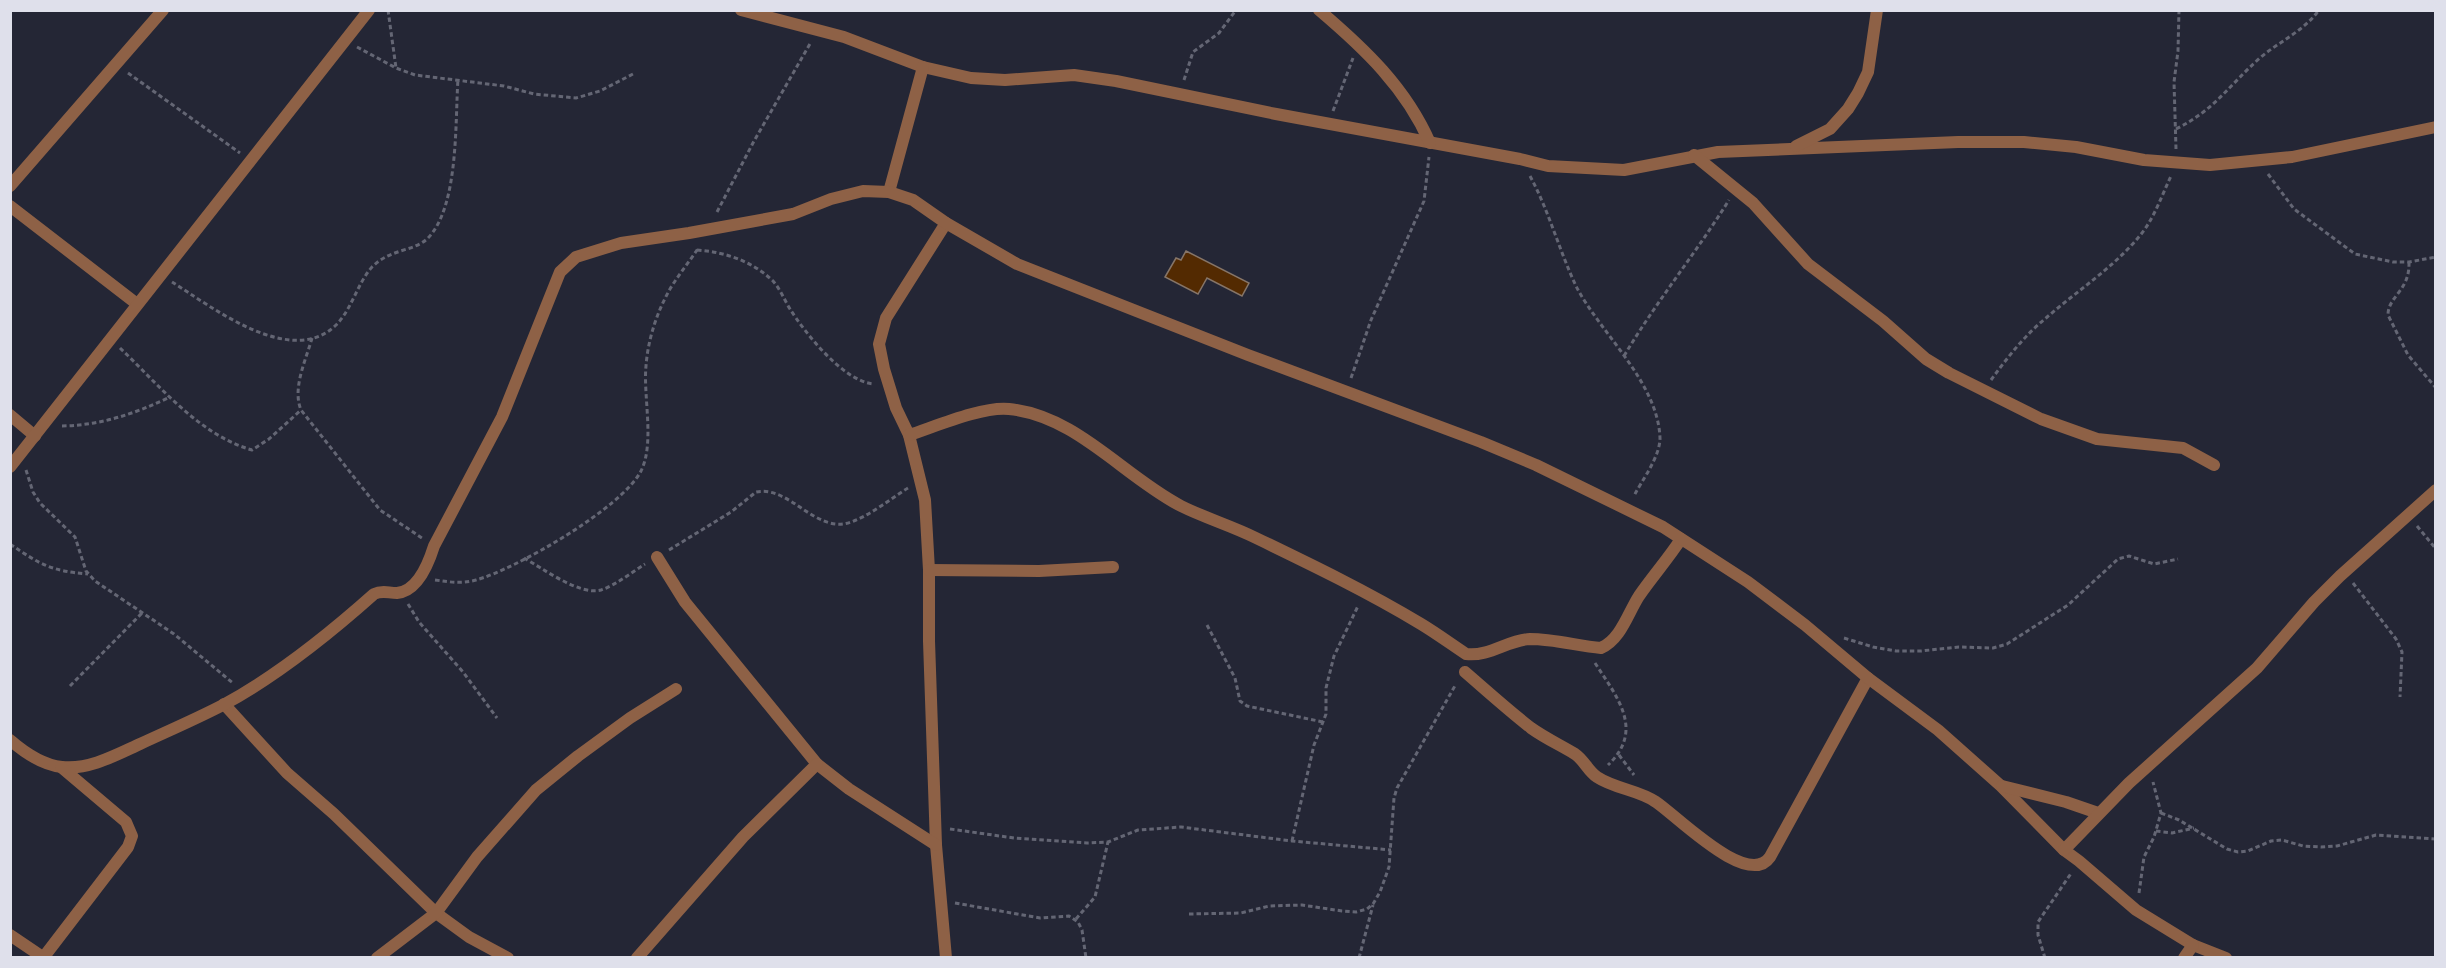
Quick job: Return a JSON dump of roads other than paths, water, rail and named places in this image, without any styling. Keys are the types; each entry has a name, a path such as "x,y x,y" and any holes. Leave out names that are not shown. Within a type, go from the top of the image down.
{"street":[{"path":"10,186 163,10"},
{"path":"10,467 369,10"},
{"path":"741,10 844,37 923,67 970,78 1005,80 1074,75 1182,93 1276,114 1548,166 1624,170 1694,155 1792,148 1958,142 2024,142 2210,165 2292,157 2436,127"},
{"path":"1319,10 1358,46 1406,97 1419,117 1430,143"},
{"path":"1792,148 1830,129 1848,109 1858,93 1868,72 1877,10"},
{"path":"889,192 923,67"},
{"path":"1694,155 1754,203 1808,264 1865,306 1926,358 1983,391 2041,419 2097,439 2183,448 2214,465"},
{"path":"12,744 40,761 61,767 82,767 110,758 224,704 340,624 374,594 380,591 401,593 415,583 428,565 434,546 502,417 560,272 576,257 621,243 793,214 863,191 889,192 912,200 946,223 1017,264 1248,356 1346,391 1536,465 1627,508 1748,582 1868,678 1938,730 2001,786 2064,850 2136,910 2193,945 2226,957"},
{"path":"10,206 137,304"},
{"path":"946,223 886,318 879,344 889,386 909,435 925,500 929,570 935,827 946,957"},
{"path":"909,435 997,409 1008,408 1031,414 1087,440 1152,489 1182,506 1254,537 1365,593 1423,625 1466,654 1476,655 1512,642 1530,639 1601,648 1608,645 1623,625 1639,596 1681,539"},
{"path":"10,415 38,431"},
{"path":"2064,850 2098,813 2257,668 2314,602 2345,572 2436,490"},
{"path":"657,557 685,602 817,764 849,789 936,845"},
{"path":"929,570 1039,572 1113,567"},
{"path":"1464,672 1532,728 1575,755 1595,776 1648,797 1722,852 1748,865 1759,866 1766,864 1868,678"},
{"path":"377,957 436,913 477,857 536,790 630,718 676,689"},
{"path":"224,704 287,772 436,913 469,937 508,957"},
{"path":"636,957 743,837 817,764"},
{"path":"10,935 43,957 116,864 128,847 132,836 126,822 61,767"},
{"path":"2001,786 2066,802 2098,813"},
{"path":"2184,957 2193,945"}]}
